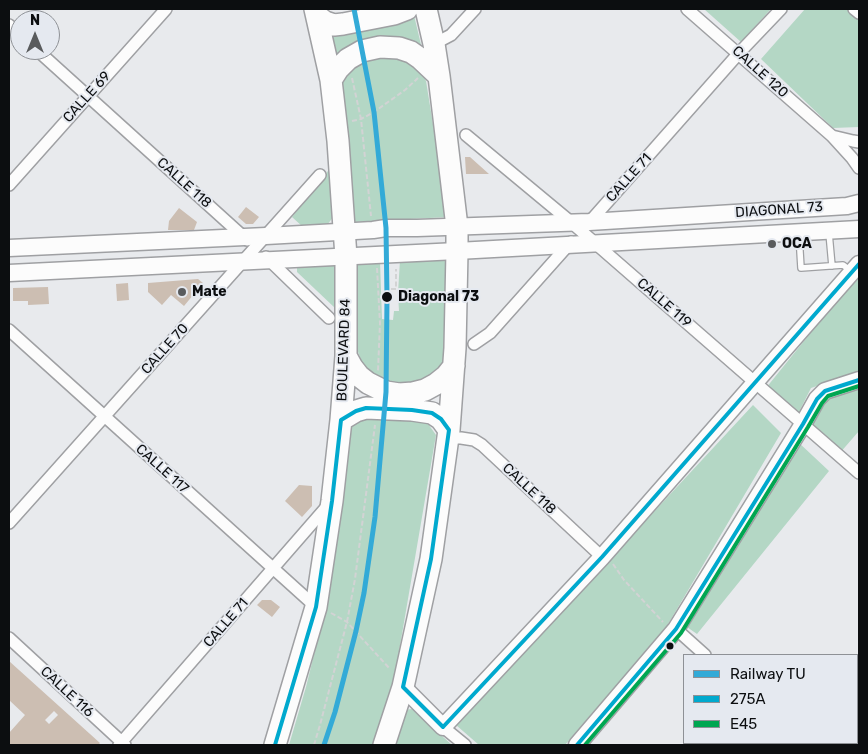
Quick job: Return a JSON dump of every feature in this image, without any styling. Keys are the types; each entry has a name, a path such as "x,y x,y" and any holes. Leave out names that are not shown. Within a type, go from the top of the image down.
{"highway":[{"path":"316,12 324,22 334,25 385,16 407,9"},
{"path":"384,745 403,688 430,559 448,434 454,366 457,227 434,72 434,44 426,9"},
{"name":"BOULEVARD 84","path":"275,745 316,608 332,501 346,356 346,256 337,124 331,80 316,12"},
{"path":"331,80 348,59 362,51 380,47 399,48 411,52 434,72"},
{"path":"346,356 359,376 368,383 386,392 399,394 425,390 446,376 454,366"},
{"path":"341,420 356,411 366,408 412,410 432,413 442,419 448,434"}],"main road":[{"name":"DIAGONAL 73","path":"9,248 255,240 386,228 581,225 847,206 859,203"},
{"name":"DIAGONAL 73","path":"9,273 859,229"},
{"path":"403,688 443,727 602,557 856,268"},
{"path":"577,745 676,629 803,424 817,398 825,391 859,380"}],"street":[{"name":"CALLE 69","path":"9,185 166,9"},
{"path":"434,44 451,35 476,9"},
{"name":"CALLE 120","path":"687,9 832,136 859,168"},
{"name":"CALLE 71","path":"474,344 490,333 568,245 581,225 781,9"},
{"path":"854,9 859,13"},
{"name":"CALLE 118","path":"48,60 255,240 270,260 329,318"},
{"name":"CALLE 119","path":"466,135 581,225 596,243 756,383 803,424 857,466"},
{"name":"CALLE 120","path":"832,136 859,142"},
{"name":"CALLE 70","path":"9,523 243,262 255,240 320,175"},
{"name":"CALLE 117","path":"9,330 316,608"},
{"name":"CALLE 118","path":"448,434 474,440 482,445 602,557"},
{"name":"CALLE 71","path":"122,744 332,501"},
{"path":"676,629 705,654"},
{"name":"CALLE 116","path":"9,638 122,744"},
{"path":"443,727 465,745"}],"lane":[{"path":"829,230 832,266"},
{"path":"799,233 801,268 843,265 856,268"}],"path":[{"path":"337,124 360,119 374,112 434,72"},
{"path":"391,289 396,289 396,254"},
{"path":"602,557 611,562 624,580 667,626 676,629"},
{"path":"316,608 325,610 347,622 395,675 403,688"}],"green space":[{"path":"704,9 771,9 741,42"},
{"path":"805,9 849,9 859,19 859,127 833,128 761,59"},
{"path":"413,11 422,49 333,61 328,31"},
{"path":"369,56 396,56 420,69 426,81 448,217 354,222 346,150 336,88 347,68"},
{"path":"330,167 334,216 327,225 303,227 292,217 324,178"},
{"path":"450,258 445,358 434,375 411,387 392,386 365,370 358,352 358,262 380,261 382,319 393,320 394,311 399,311 400,260"},
{"path":"327,260 337,267 335,308 297,272 297,266"},
{"path":"859,273 859,372 811,388 796,418 766,388"},
{"path":"859,386 859,431 839,454 811,427 828,396"},
{"path":"753,405 781,433 667,626 565,745 479,745 456,725"},
{"path":"360,415 426,421 436,435 395,675 374,745 289,745 325,610 348,425"},
{"path":"797,441 829,471 697,634 684,625"},
{"path":"412,709 452,745 390,745 403,710"}],"building":[{"path":"465,157 470,157 489,174 466,174"},
{"path":"246,207 259,217 253,224 246,224 238,217"},
{"path":"179,208 197,222 194,230 168,230 169,221"},
{"name":"Mate","path":"198,279 203,283 184,306 171,295 162,305 148,292 148,283"},
{"path":"128,283 129,300 117,301 116,284"},
{"path":"48,287 49,304 28,305 28,301 13,301 13,288"},
{"path":"299,485 312,486 312,506 302,517 285,501"},
{"path":"262,600 271,600 280,607 272,617 257,605"},
{"path":"9,661 100,743 98,745 9,745 9,733 25,715 9,700","holes":["54,711 58,715 49,724 45,720"]}],"rail line":[{"name":"TU","path":"324,745 335,712 364,593 375,517 386,392 386,228 374,112 354,9"}],"transit line":[{"name":"275A","path":"275,745 316,607 332,501 341,420 356,411 366,408 412,410 432,413 441,419 449,430 431,559 403,687 443,727 602,557 859,264"},
{"name":"275A","path":"577,745 676,629 817,399 825,391 859,380"},
{"name":"E45","path":"585,745 681,633 822,403 828,396 859,386"}],"place":[{"name":"OCA","path":"772,244"},
{"name":"Mate","path":"182,292"},
{"name":"Diagonal 73","path":"387,297"}]}
